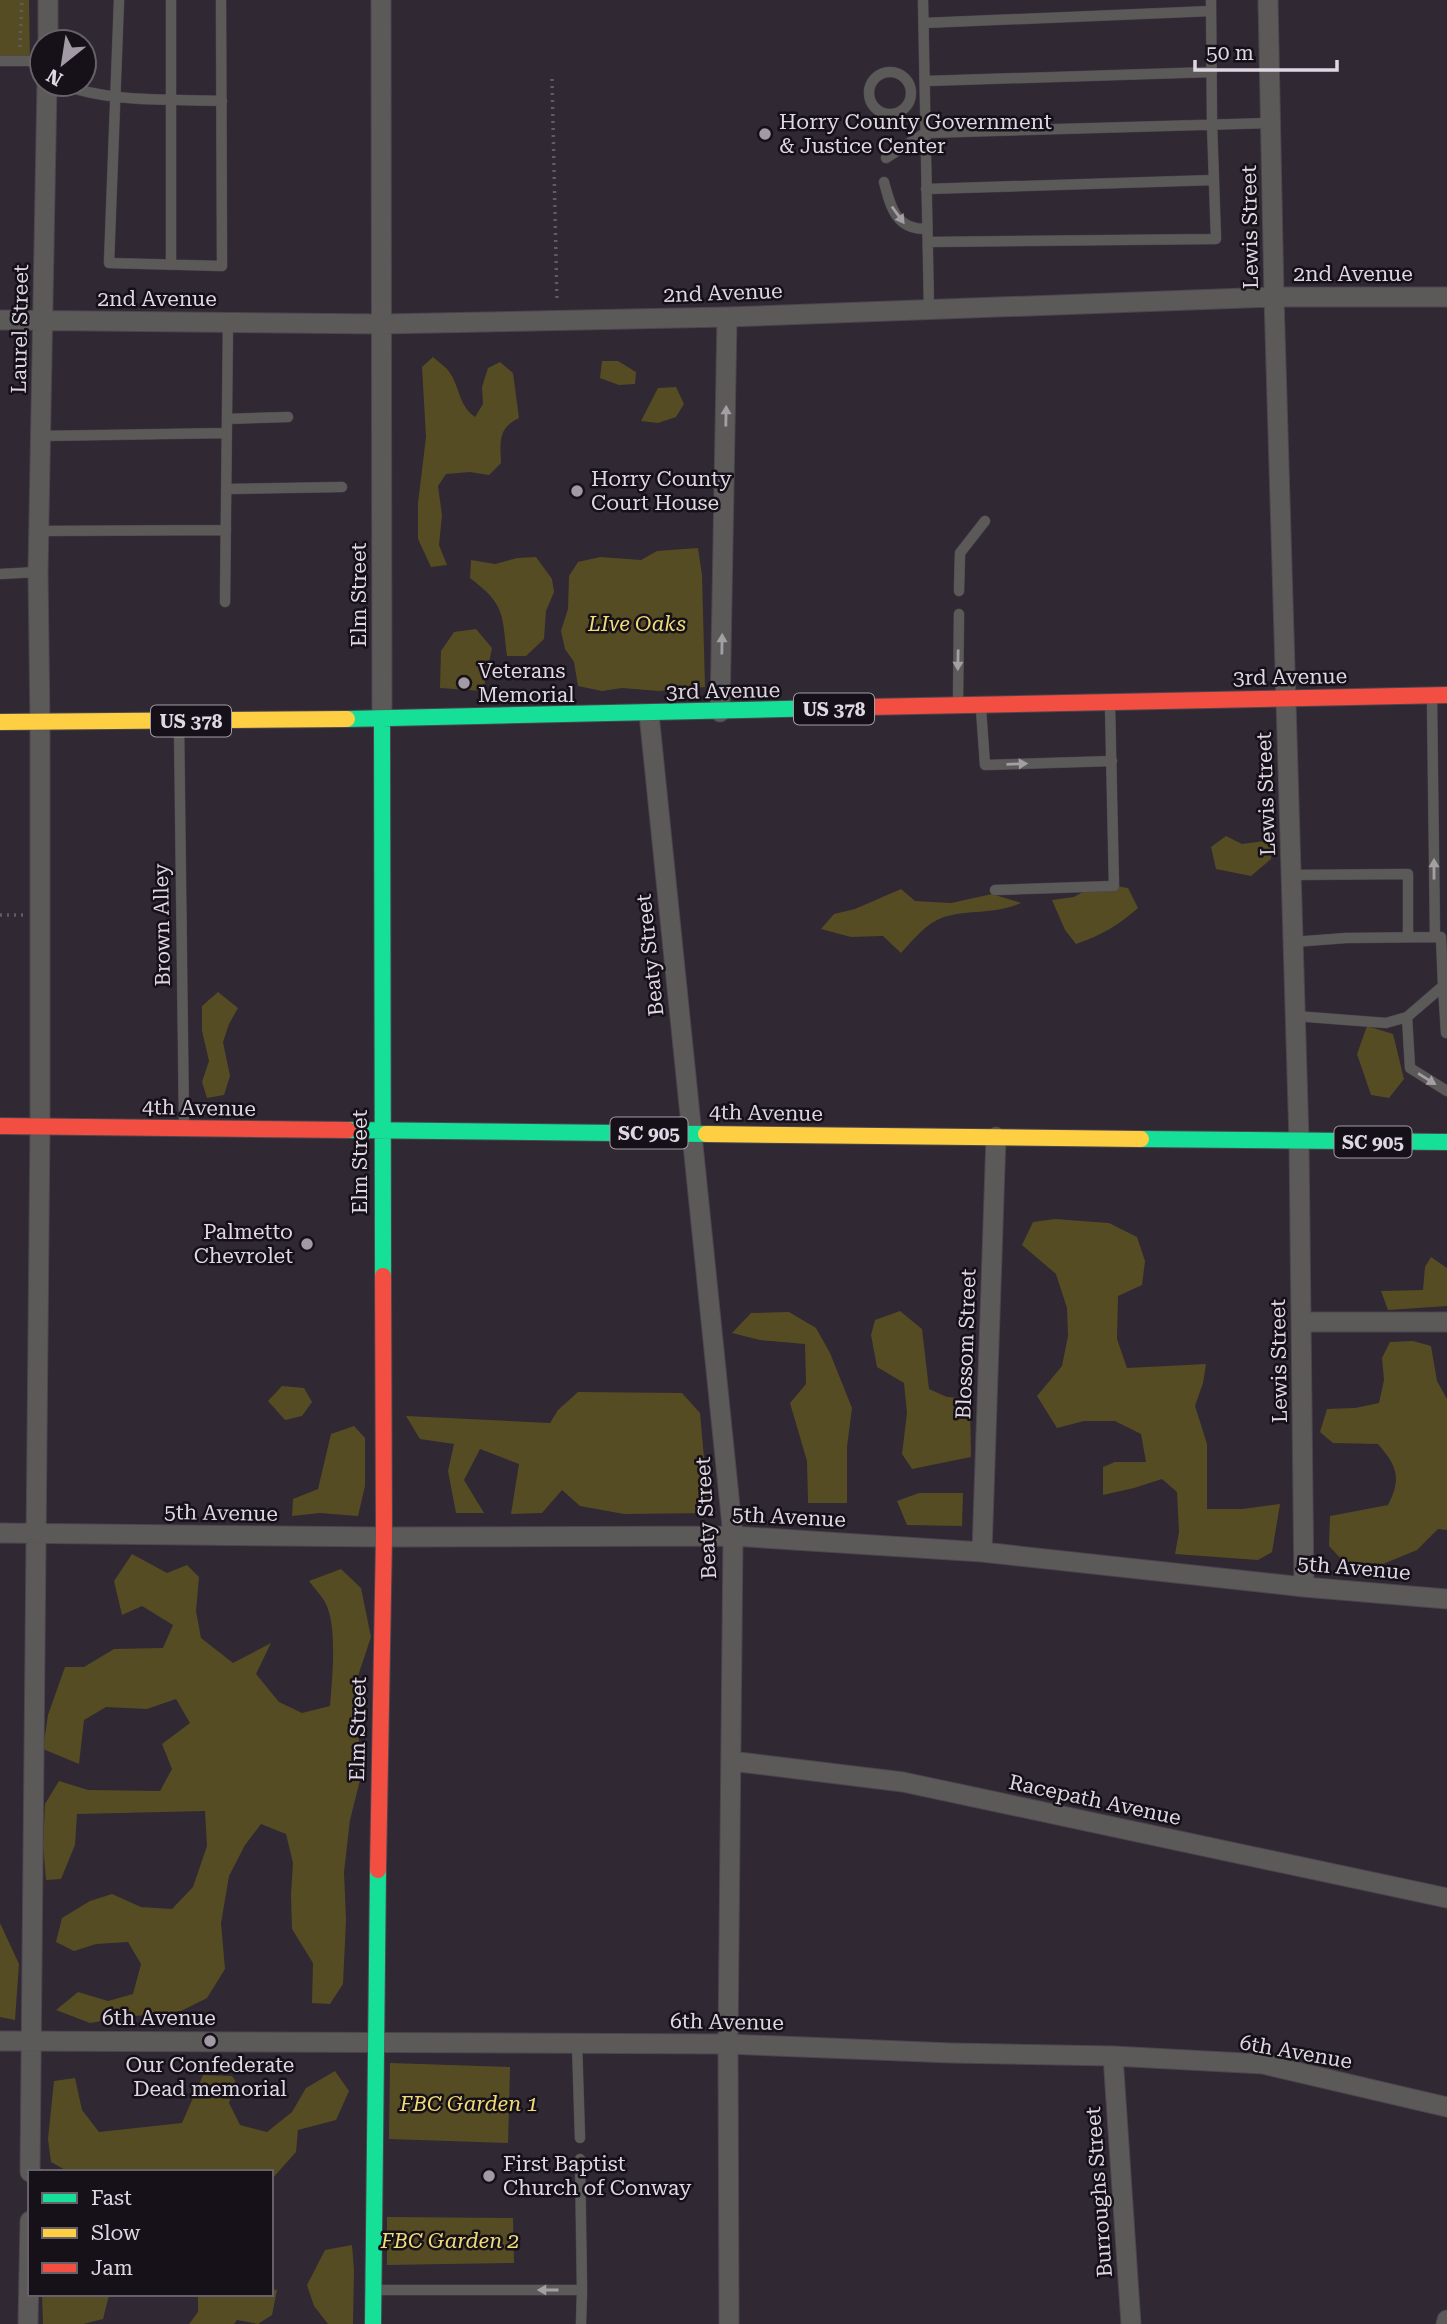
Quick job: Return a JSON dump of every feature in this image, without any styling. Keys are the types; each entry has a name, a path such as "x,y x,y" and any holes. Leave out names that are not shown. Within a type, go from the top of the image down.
{"main road":[{"name":"3rd Avenue","path":"0,722 382,719 1286,697 1440,696"},
{"name":"Elm Street","path":"373,2324 374,2042 384,1537 382,719"},
{"name":"4th Avenue","path":"0,1126 1447,1142"}],"street":[{"path":"48,0 48,28"},
{"name":"Elm Street","path":"381,0 382,719"},
{"name":"Lewis Street","path":"1268,0 1298,1141 1304,1587"},
{"name":"Laurel Street","path":"30,2170 40,1127 40,722 37,572 47,98"},
{"name":"2nd Avenue","path":"0,320 382,324 727,317 1274,297 1447,297"},
{"path":"720,712 727,317"},
{"name":"Beaty Street","path":"649,714 733,1536 728,2044 729,2324"},
{"name":"Blossom Street","path":"982,1552 996,1137"},
{"path":"1301,1322 1447,1322"},
{"name":"5th Avenue","path":"0,1532 384,1537 733,1536 982,1552 1304,1587 1447,1599"},
{"name":"Racepath Avenue","path":"731,1761 903,1782 1447,1898"},
{"name":"6th Avenue","path":"0,2041 728,2044 1113,2056 1263,2064 1447,2107"},
{"name":"Burroughs Street","path":"1113,2056 1131,2324"},
{"path":"28,2324 29,2296"}],"lane":[{"path":"119,0 109,263 222,266 221,0"},
{"path":"171,0 171,265"},
{"path":"923,0 929,310"},
{"path":"924,23 1211,5 1216,239 928,242"},
{"path":"0,61 28,61"},
{"path":"887,72 906,78 910,92 910,98 903,110 889,114 876,109 869,97 871,83 880,74 887,72"},
{"path":"910,92 926,86 1212,72"},
{"path":"98,94 222,101"},
{"path":"886,158 925,133 1270,123"},
{"path":"926,189 1214,180"},
{"path":"884,182 896,217 907,227 927,229"},
{"path":"225,602 228,322"},
{"path":"227,419 288,417"},
{"path":"41,436 227,433"},
{"path":"227,489 342,487"},
{"path":"959,591 960,553 985,521"},
{"path":"39,531 226,530"},
{"path":"0,574 37,572"},
{"path":"958,706 959,614"},
{"path":"1440,696 1441,937 1446,1033"},
{"path":"995,890 1114,886 1110,702"},
{"path":"981,705 985,765 1112,761"},
{"name":"Brown Alley","path":"178,721 184,1129"},
{"path":"1291,875 1408,874 1408,937"},
{"path":"1293,942 1346,938 1441,937"},
{"path":"1295,1016 1385,1023 1407,1017 1443,986"},
{"path":"1407,1017 1410,1068 1447,1091"},
{"path":"577,2043 580,2138"},
{"path":"580,2159 581,2324"},
{"path":"373,2290 582,2290"}],"path":[{"path":"20,51 22,0"},
{"path":"552,79 557,301"}],"green space":[{"path":"0,0 29,0 28,64 0,60"},
{"path":"433,357 451,374 461,400 475,417 483,404 482,387 488,368 500,362 513,373 519,418 504,431 501,463 489,475 470,472 446,474 438,486 442,515 439,545 447,565 431,567 418,539 418,503 426,437 422,367"},
{"path":"602,361 618,361 636,372 635,384 619,385 600,378"},
{"path":"676,387 684,404 676,417 658,423 641,421 658,388"},
{"name":"LIve Oaks","path":"698,548 702,575 705,687 659,691 622,688 602,691 578,686 574,662 565,649 561,631 568,609 569,576 578,562 600,557 641,560 657,551"},
{"path":"536,557 552,579 554,592 546,611 544,639 526,656 507,656 500,612 490,596 470,578 471,560 495,564 517,558"},
{"path":"476,629 492,648 483,691 440,688 441,651 454,632"},
{"path":"1226,836 1242,844 1272,840 1271,859 1251,876 1216,869 1211,847"},
{"path":"1098,883 1128,888 1138,908 1109,929 1076,944 1065,930 1052,900 1074,897"},
{"path":"901,889 915,901 951,903 992,894 1021,903 1001,909 944,917 915,937 901,953 883,936 851,937 821,929 834,914 855,909"},
{"path":"218,992 238,1008 223,1042 230,1076 224,1095 207,1098 202,1082 209,1061 202,1031 202,1006"},
{"path":"1367,1026 1393,1034 1404,1079 1389,1098 1371,1095 1357,1054"},
{"path":"1055,1219 1109,1223 1137,1237 1145,1261 1142,1285 1118,1296 1117,1339 1127,1368 1206,1364 1195,1406 1207,1444 1207,1509 1242,1509 1280,1504 1272,1552 1258,1560 1175,1554 1179,1532 1177,1492 1162,1479 1103,1495 1103,1467 1115,1462 1146,1462 1141,1434 1115,1421 1084,1421 1057,1428 1037,1396 1062,1366 1068,1336 1067,1308 1056,1274 1022,1245 1033,1222"},
{"path":"1431,1257 1447,1268 1447,1306 1388,1310 1381,1291 1423,1290 1425,1267"},
{"path":"900,1311 922,1329 929,1389 947,1397 970,1399 971,1457 912,1469 902,1454 907,1413 904,1383 877,1367 871,1335 875,1320"},
{"path":"789,1312 816,1328 830,1353 852,1408 847,1447 847,1503 808,1503 807,1461 790,1403 806,1384 805,1344 760,1340 732,1333 751,1313"},
{"path":"1413,1341 1431,1346 1437,1381 1447,1399 1447,1530 1438,1529 1417,1550 1383,1564 1344,1562 1329,1546 1330,1516 1388,1505 1396,1480 1390,1459 1378,1444 1333,1443 1320,1432 1327,1409 1355,1408 1379,1403 1384,1380 1382,1358 1390,1342"},
{"path":"282,1386 304,1388 312,1402 302,1416 285,1420 268,1401"},
{"path":"578,1392 682,1393 700,1413 709,1513 624,1514 580,1506 562,1490 542,1513 511,1514 519,1464 480,1449 464,1480 484,1513 456,1513 448,1471 454,1444 420,1439 406,1416 550,1423 558,1410"},
{"path":"354,1426 365,1438 365,1486 358,1516 320,1513 292,1516 293,1499 318,1489 331,1434"},
{"path":"919,1493 963,1493 962,1526 907,1525 897,1501"},
{"path":"132,1554 167,1573 187,1565 199,1577 196,1611 201,1638 233,1663 271,1643 256,1674 279,1702 302,1713 330,1706 333,1668 333,1638 329,1612 309,1581 341,1569 361,1588 371,1637 356,1682 361,1776 350,1820 344,1872 346,1920 343,1984 330,2004 312,2003 313,1963 292,1929 293,1863 286,1834 261,1824 245,1845 229,1876 221,1923 225,1969 207,1998 181,2011 90,2023 56,2010 78,1992 108,2001 133,1994 141,1964 128,1942 96,1944 74,1951 56,1942 62,1918 90,1901 112,1894 141,1907 172,1909 193,1887 207,1846 205,1811 77,1814 75,1845 61,1879 46,1880 43,1844 45,1804 59,1781 88,1790 160,1791 172,1769 162,1744 190,1723 176,1699 147,1709 106,1707 84,1720 79,1764 43,1749 48,1715 65,1667 84,1667 114,1649 163,1648 173,1625 142,1606 122,1615 114,1581"},
{"path":"0,1923 19,1964 15,2020 0,2017"},
{"name":"FBC Garden 1","path":"390,2063 510,2067 508,2143 389,2139"},
{"path":"335,2071 349,2091 336,2120 298,2130 296,2152 273,2178 273,2170 65,2170 51,2162 48,2139 54,2081 75,2078 82,2110 99,2132 182,2123 203,2075 232,2076 236,2082 229,2103 240,2125 267,2132 292,2112 306,2088"},
{"name":"FBC Garden 2","path":"387,2217 513,2218 514,2263 387,2265"},
{"path":"352,2245 353,2324 328,2324 314,2306 307,2285 325,2250"},
{"path":"273,2289 277,2290 272,2315 258,2324 237,2320 234,2324 189,2324 198,2312 198,2296 273,2296"},
{"path":"42,2296 109,2296 103,2319 83,2324 43,2324"}],"traffic: fast":[{"path":"347,719 868,707"},
{"path":"382,719 383,1276"},
{"path":"348,1130 706,1134"},
{"path":"1141,1139 1447,1142"},
{"path":"373,2324 378,1870"}],"traffic: slow":[{"path":"0,722 347,719"},
{"path":"706,1134 1141,1139"}],"traffic: jam":[{"path":"868,707 1447,695"},
{"path":"0,1126 348,1130"},
{"path":"378,1870 384,1537 383,1276"}],"place":[{"name":"Horry County Government & Justice Center","path":"765,134"},
{"name":"Horry County Court House","path":"577,491"},
{"name":"Veterans Memorial","path":"464,683"},
{"name":"Palmetto Chevrolet","path":"307,1244"},
{"name":"Our Confederate Dead memorial","path":"210,2041"},
{"name":"First Baptist Church of Conway","path":"489,2176"}]}
